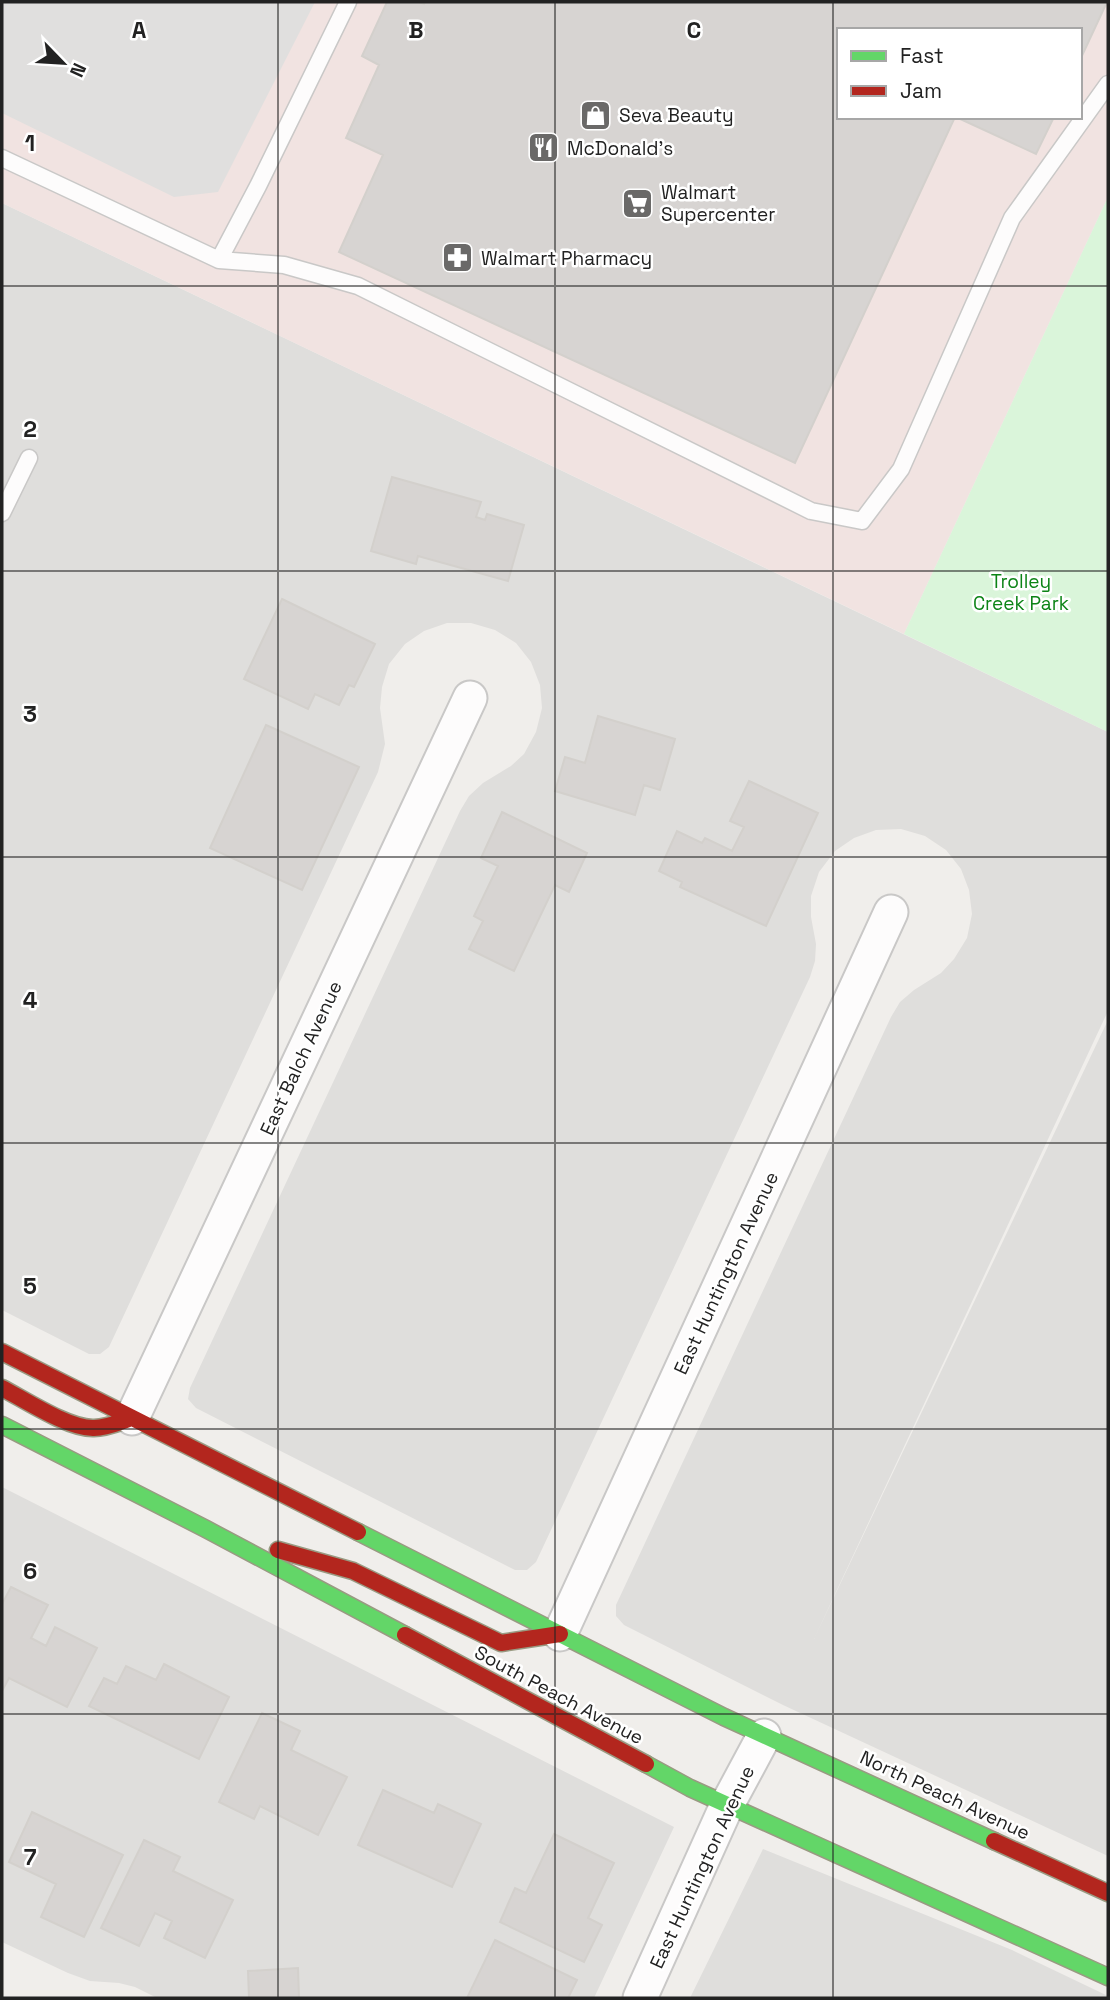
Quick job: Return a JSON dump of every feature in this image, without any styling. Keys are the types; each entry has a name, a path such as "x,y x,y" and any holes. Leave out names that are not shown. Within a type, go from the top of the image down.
{"main road":[{"path":"2,1352 764,1736"},
{"path":"2,1388 88,1428 108,1426 132,1418"},
{"name":"South Peach Avenue","path":"2,1425 205,1529 677,1782 1108,1977"},
{"path":"205,1529 353,1571 501,1643 560,1634"},
{"name":"North Peach Avenue","path":"764,1736 1108,1893"}],"street":[{"name":"East Balch Avenue","path":"132,1418 470,698"},
{"name":"East Huntington Avenue","path":"560,1634 891,912"},
{"name":"East Huntington Avenue","path":"640,1998 727,1805 764,1736"}],"lane":[{"path":"219,260 348,2"},
{"path":"2,158 219,260 285,265 358,286 811,511 862,521 901,469 1012,218 1108,83"},
{"path":"2,513 29,458"}],"shaded area":[{"path":"2,2 1108,2 1108,197 904,634 2,203"},
{"path":"2,2 315,2 218,192 174,197 2,113"},
{"path":"2,203 1108,732 1108,1011 814,1639 1108,1020 1108,1856 783,1705 624,1625 616,1616 616,1605 891,1017 900,1002 941,973 967,938 972,914 969,890 961,869 946,850 925,836 901,829 876,830 854,838 835,851 819,872 811,896 811,917 816,944 810,977 536,1562 527,1570 515,1570 196,1408 188,1399 190,1388 460,811 469,796 483,783 511,766 524,754 536,732 542,708 540,685 531,662 516,643 495,630 471,623 447,623 424,631 405,644 389,664 382,687 380,708 385,744 378,772 109,1347 100,1354 89,1354 2,1310"},
{"path":"2,1487 674,1827 594,1998 157,1998 135,1987 90,1981 2,1942"},
{"path":"763,1849 1012,1950 1108,1998 690,1998"}],"green space":[{"name":"Trolley Creek Park","path":"1108,197 1108,732 904,634"}],"building":[{"name":"Walmart Supercenter","path":"387,2 1107,2 1082,56 1082,28 837,28 837,119 954,119 795,463 339,252 383,155 346,138 379,65 362,56"},
{"path":"960,119 1053,119 1036,154"},
{"path":"392,477 481,502 476,517 485,520 487,514 524,525 508,581 418,556 416,564 371,551"},
{"path":"282,599 375,644 354,687 349,685 339,705 315,694 308,709 244,679"},
{"path":"598,716 675,739 660,790 644,785 635,815 555,791 565,757 585,763"},
{"path":"266,725 359,767 302,890 210,848"},
{"path":"749,781 818,813 766,926 680,887 682,882 659,871 677,831 702,843 705,838 732,851 744,827 730,821"},
{"path":"502,812 587,853 569,892 555,885 514,971 469,949 483,921 474,916 498,866 481,858"},
{"path":"11,1587 48,1605 31,1638 46,1646 55,1627 97,1648 67,1707 9,1678 2,1691 2,1604"},
{"path":"164,1664 229,1697 199,1759 89,1706 104,1678 117,1684 126,1666 156,1680"},
{"path":"262,1713 300,1731 291,1750 347,1777 318,1835 260,1806 254,1819 219,1802"},
{"path":"383,1790 434,1813 438,1804 481,1824 452,1887 358,1845"},
{"path":"32,1812 123,1855 84,1937 41,1917 56,1884 9,1862"},
{"path":"554,1834 614,1863 588,1918 602,1925 584,1962 500,1922 515,1888 526,1893"},
{"path":"144,1840 180,1857 173,1871 233,1900 205,1958 164,1938 172,1921 155,1913 139,1946 101,1928"},
{"path":"495,1940 577,1980 568,1998 467,1998"},
{"path":"298,1968 299,1998 249,1998 248,1971"}],"traffic: fast":[{"path":"2,1425 405,1635"},
{"path":"358,1532 724,1717 994,1841"},
{"path":"646,1764 690,1788 1108,1977"}],"traffic: jam":[{"path":"2,1352 358,1532"},
{"path":"2,1388 47,1413 84,1427 104,1427 132,1418"},
{"path":"278,1550 353,1571 501,1643 560,1634"},
{"path":"405,1635 646,1764"},
{"path":"994,1841 1108,1893"}],"place":[{"name":"Seva Beauty","path":"596,115"},
{"name":"McDonald's","path":"544,148"},
{"name":"Walmart Supercenter","path":"638,203"},
{"name":"Walmart Pharmacy","path":"458,258"}]}
